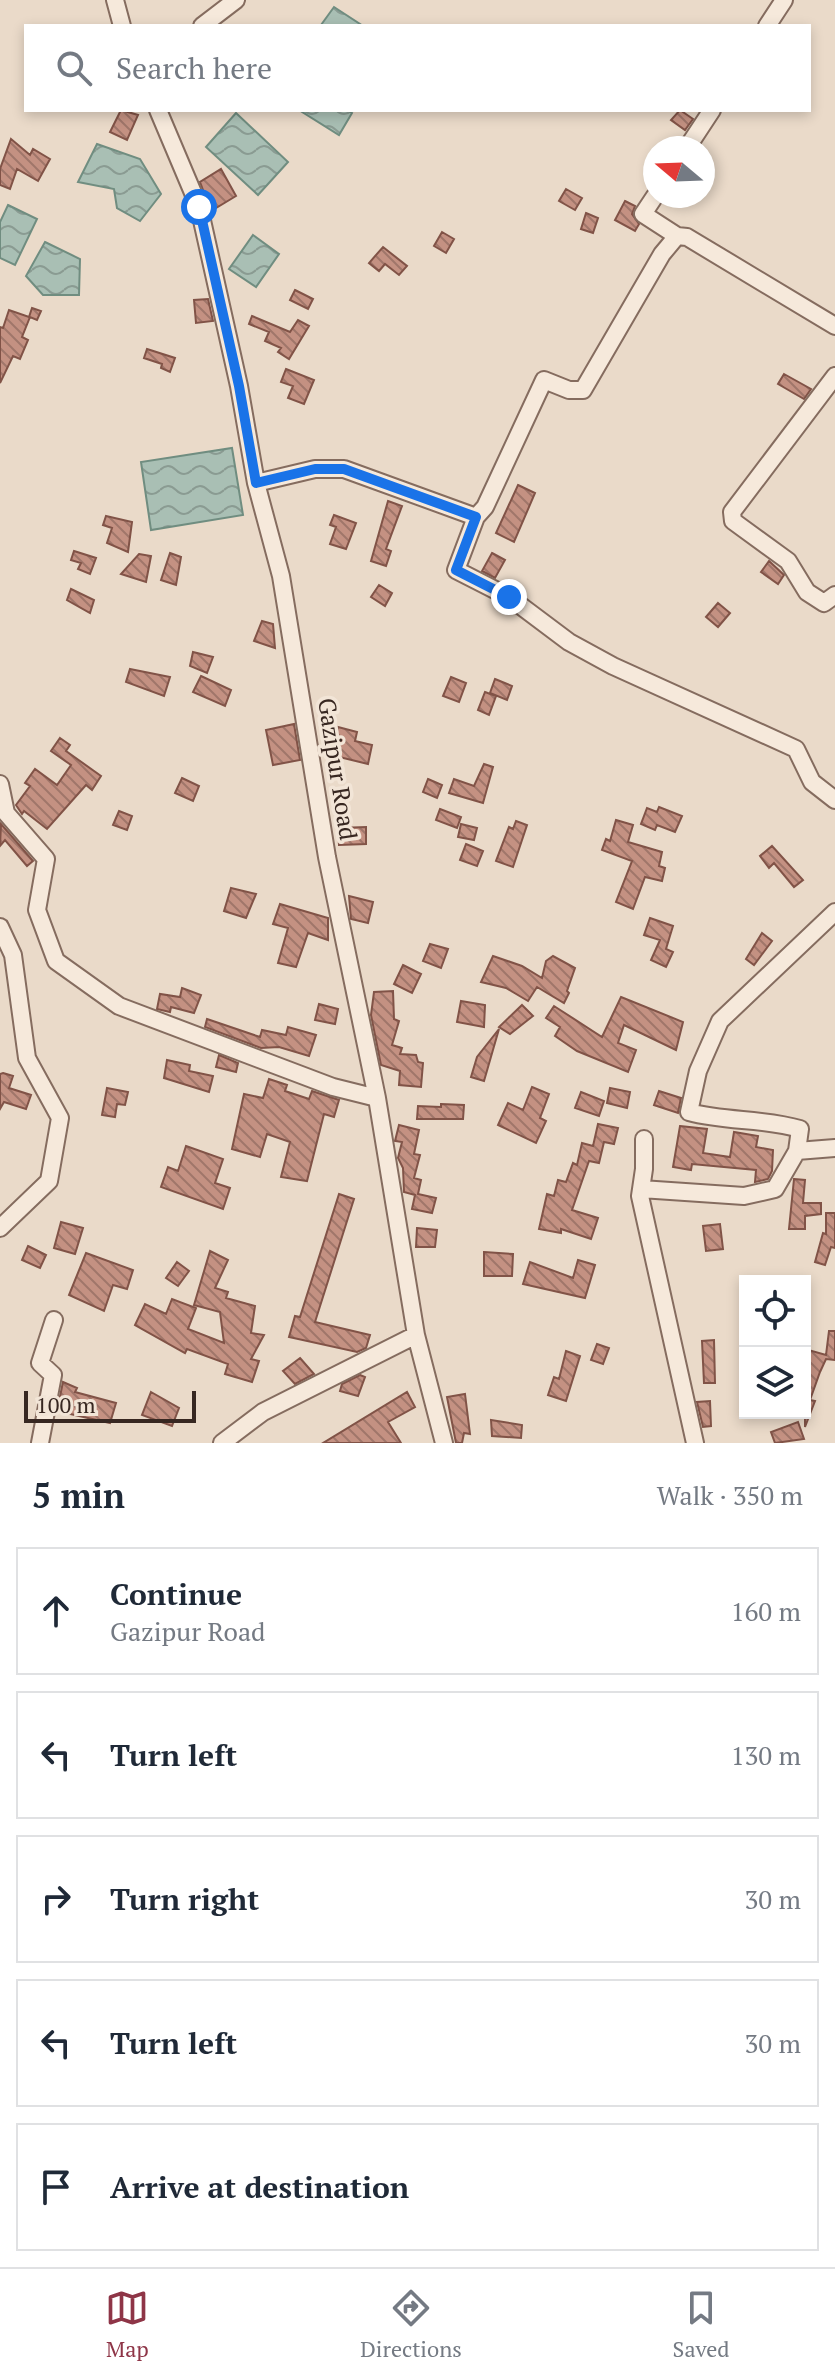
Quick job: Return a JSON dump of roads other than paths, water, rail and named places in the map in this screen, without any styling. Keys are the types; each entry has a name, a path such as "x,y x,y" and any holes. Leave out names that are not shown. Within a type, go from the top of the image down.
{"street":[{"path":"115,0 121,24"},
{"path":"205,24 236,0"},
{"path":"768,24 784,0"},
{"name":"Gazipur Road","path":"159,112 199,207 239,386 256,483 281,576 327,857 377,1098 416,1335 444,1443"},
{"path":"695,136 711,112"},
{"path":"647,208 643,214 677,236 687,237 835,326"},
{"path":"677,236 662,254 583,390 569,390 544,380 485,507 476,517 456,570 509,597 569,642 613,666 796,749 812,782 835,800"},
{"path":"835,376 732,512 733,521 788,561 807,592 824,603 835,595"},
{"path":"256,483 315,469 344,469 476,517"},
{"path":"0,784 6,813 46,859 37,910 56,961 119,1006 333,1087 377,1098"},
{"path":"641,1189 744,1196 775,1189 797,1151 800,1129 752,1118 713,1118 689,1112 698,1071 720,1021 835,912"},
{"path":"0,927 13,955 27,1058 60,1118 49,1181 0,1228"},
{"path":"644,1139 641,1189 695,1443"},
{"path":"797,1151 835,1148"},
{"path":"40,1443 53,1375 40,1363 54,1320"},
{"path":"222,1443 263,1412 416,1335"}],"water":[{"path":"334,7 360,24 322,24"},
{"path":"302,112 351,112 339,135"},
{"path":"236,113 288,162 258,195 206,147"},
{"path":"97,144 140,159 161,194 140,221 117,208 114,189 78,182"},
{"path":"8,205 37,219 15,265 0,258 0,222"},
{"path":"253,235 279,254 256,287 229,269"},
{"path":"45,242 80,259 79,295 43,295 26,276"},
{"path":"232,448 243,515 151,530 141,462"}]}
